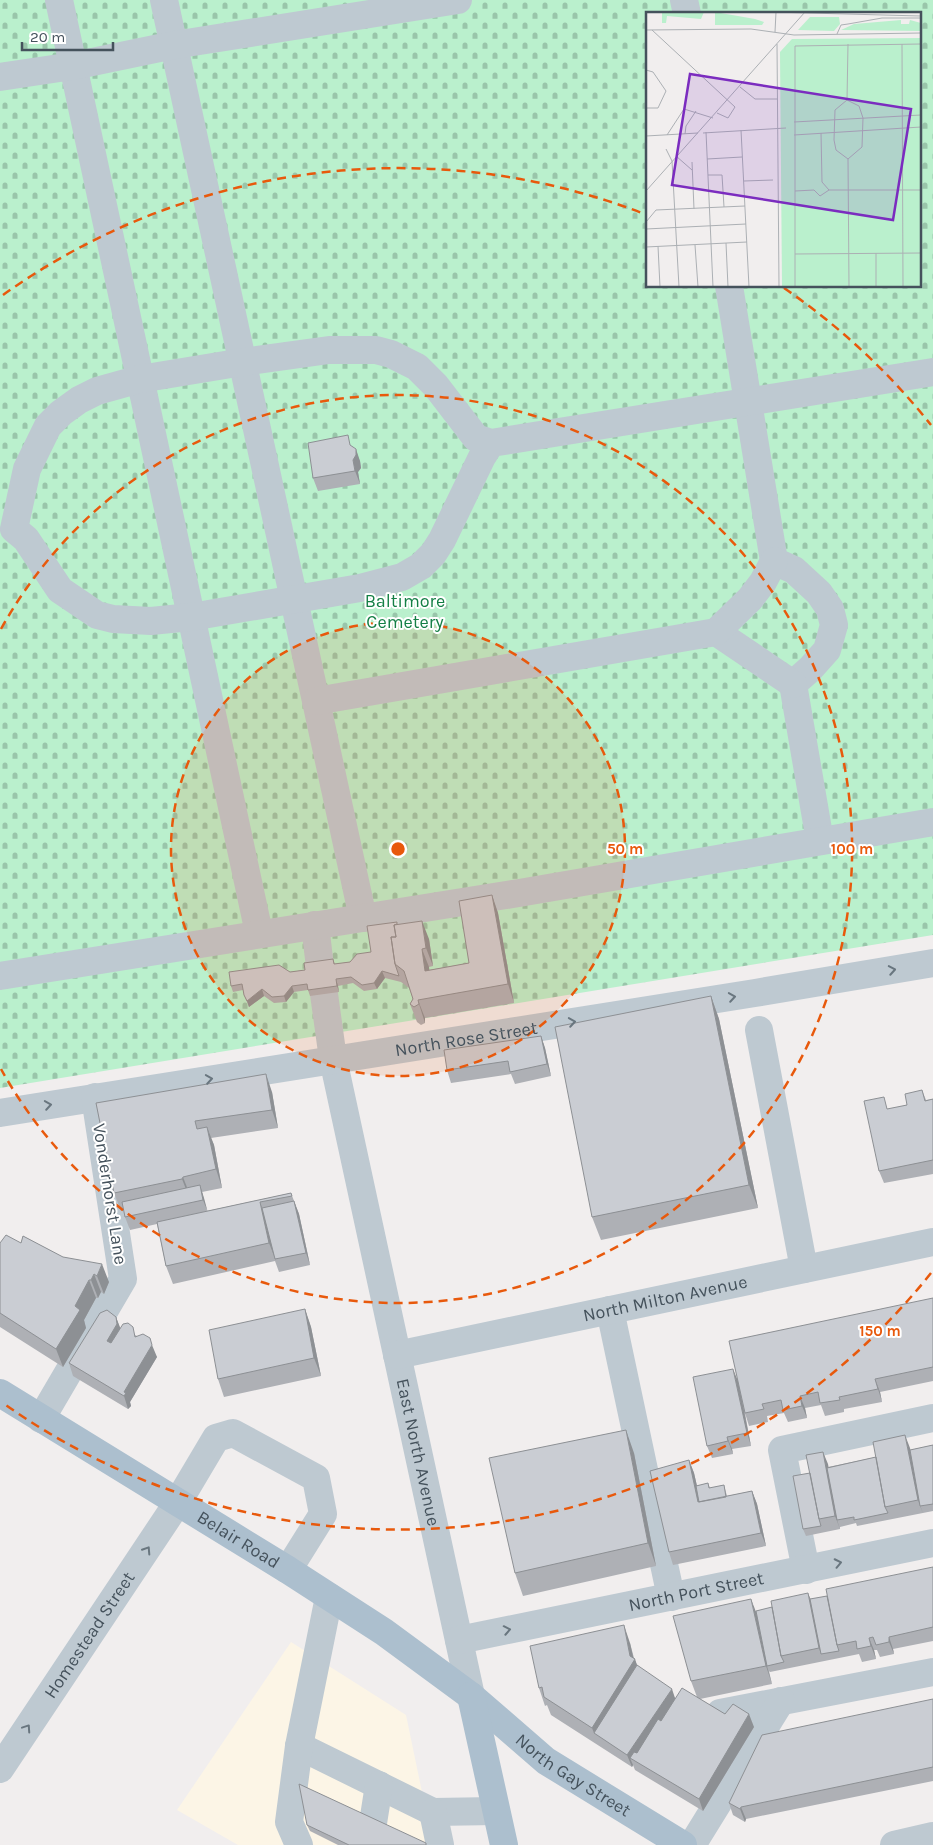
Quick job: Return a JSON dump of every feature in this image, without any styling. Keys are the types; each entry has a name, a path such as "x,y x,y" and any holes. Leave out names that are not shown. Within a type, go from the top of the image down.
{"main road":[{"name":"Belair Road","path":"0,1393 288,1570 384,1632 471,1696"},
{"name":"East North Avenue","path":"471,1696 504,1845"},
{"name":"North Gay Street","path":"471,1696 546,1761 682,1845"}],"street":[{"path":"59,0 259,934"},
{"path":"164,0 363,918"},
{"path":"0,77 73,66 174,45 458,0"},
{"path":"316,701 716,632 750,599 763,582 774,561 730,288"},
{"path":"491,443 482,457 442,540 433,554 420,566 402,577 384,583 294,600 191,617 151,621 132,621 96,615 60,590 26,539 7,526 27,469 48,426 61,413 79,400 97,391 140,379 329,350 369,350 391,354 417,367 436,386 476,438 491,443 933,372"},
{"path":"774,561 794,570 819,593 830,609 834,625 827,650 793,684"},
{"path":"716,632 793,684 820,841"},
{"path":"0,976 315,926 933,822"},
{"path":"315,926 320,967"},
{"name":"North Rose Street","path":"0,1113 933,963"},
{"name":"East North Avenue","path":"324,994 333,1059 471,1696"},
{"path":"759,1030 804,1269"},
{"name":"Vonderhorst Lane","path":"41,1419 122,1279 95,1098"},
{"name":"North Milton Avenue","path":"398,1355 933,1242"},
{"path":"610,1310 671,1597"},
{"path":"806,1570 782,1450 933,1418"},
{"name":"Homestead Street","path":"0,1769 178,1502 216,1438 233,1433 316,1478 323,1514 288,1570"},
{"name":"North Port Street","path":"459,1640 933,1544"},
{"path":"299,1845 289,1822 299,1746 329,1597"},
{"path":"720,1713 933,1672"},
{"path":"692,1845 782,1701"},
{"path":"299,1746 433,1812 496,1811"},
{"path":"373,1823 379,1785"},
{"path":"433,1812 440,1845"},
{"path":"894,1845 933,1836"}],"shaded area":[{"path":"291,1642 406,1715 433,1845 238,1845 177,1810"}],"green space":[{"name":"Baltimore Cemetery","path":"0,0 933,0 933,935 0,1088"}],"building":[{"path":"348,435 350,445 356,449 356,455 353,460 355,471 313,478 308,443"},
{"path":"492,895 508,984 418,1000 419,1004 414,1007 410,1004 413,999 404,971 395,964 391,937 396,937 394,925 422,921 426,948 422,949 425,971 469,963 459,901"},
{"path":"397,922 394,925 396,937 391,937 395,964 399,976 382,971 374,983 362,985 351,977 336,979 337,986 308,990 307,984 292,986 284,996 272,997 262,989 247,1001 242,984 231,986 229,972 279,965 290,972 305,970 304,963 333,959 334,964 350,962 357,954 371,952 367,926"},
{"path":"711,996 749,1185 592,1217 555,1027"},
{"path":"541,1036 547,1064 510,1072 508,1061 447,1070 444,1050"},
{"path":"266,1074 272,1110 195,1121 197,1129 207,1127 216,1169 183,1177 182,1179 114,1193 96,1103"},
{"path":"922,1090 925,1101 933,1099 933,1160 879,1171 864,1101 884,1097 887,1109 907,1105 905,1094"},
{"path":"200,1185 203,1200 125,1217 122,1202"},
{"path":"291,1193 292,1196 260,1202 269,1243 166,1266 157,1222"},
{"path":"294,1201 306,1253 275,1259 262,1208"},
{"path":"6,1235 21,1243 23,1236 63,1257 102,1264 97,1276 94,1274 91,1280 89,1280 75,1306 80,1310 56,1349 0,1313 0,1243"},
{"path":"933,1298 933,1367 875,1379 878,1389 839,1397 840,1400 820,1403 818,1392 800,1396 802,1406 783,1410 781,1400 762,1404 764,1409 745,1413 729,1341"},
{"path":"305,1309 314,1358 218,1379 209,1330"},
{"path":"107,1310 116,1317 117,1324 107,1341 111,1343 123,1324 128,1323 133,1327 135,1337 143,1334 150,1338 152,1345 124,1392 126,1393 124,1396 69,1363 100,1313"},
{"path":"733,1369 747,1433 727,1437 728,1441 707,1446 693,1377"},
{"path":"626,1430 648,1543 515,1573 489,1458"},
{"path":"905,1435 918,1500 885,1507 873,1442"},
{"path":"933,1445 933,1504 920,1506 910,1450"},
{"path":"823,1452 835,1516 819,1519 806,1455"},
{"path":"876,1457 885,1507 888,1513 854,1520 854,1517 837,1520 827,1468"},
{"path":"689,1460 698,1502 752,1491 761,1533 669,1552 650,1471"},
{"path":"810,1473 821,1526 803,1529 793,1476"},
{"path":"708,1483 709,1488 724,1485 726,1497 699,1502 696,1486"},
{"path":"933,1567 933,1627 889,1637 889,1642 876,1645 873,1637 869,1638 871,1646 857,1649 856,1641 837,1645 826,1589"},
{"path":"808,1593 819,1648 781,1656 771,1601"},
{"path":"827,1596 839,1651 821,1654 810,1599"},
{"path":"751,1599 766,1666 691,1681 673,1616"},
{"path":"772,1607 781,1656 784,1662 767,1666 756,1611"},
{"path":"624,1625 630,1656 635,1659 592,1728 544,1697 542,1687 539,1688 530,1646"},
{"path":"637,1665 672,1689 627,1755 594,1733"},
{"path":"682,1688 725,1714 733,1704 749,1714 699,1799 630,1758 634,1752 637,1753 658,1719 661,1721"},
{"path":"933,1699 933,1767 741,1807 740,1809 729,1803 762,1735"},
{"path":"299,1784 426,1843 426,1845 349,1845 307,1825"}]}
